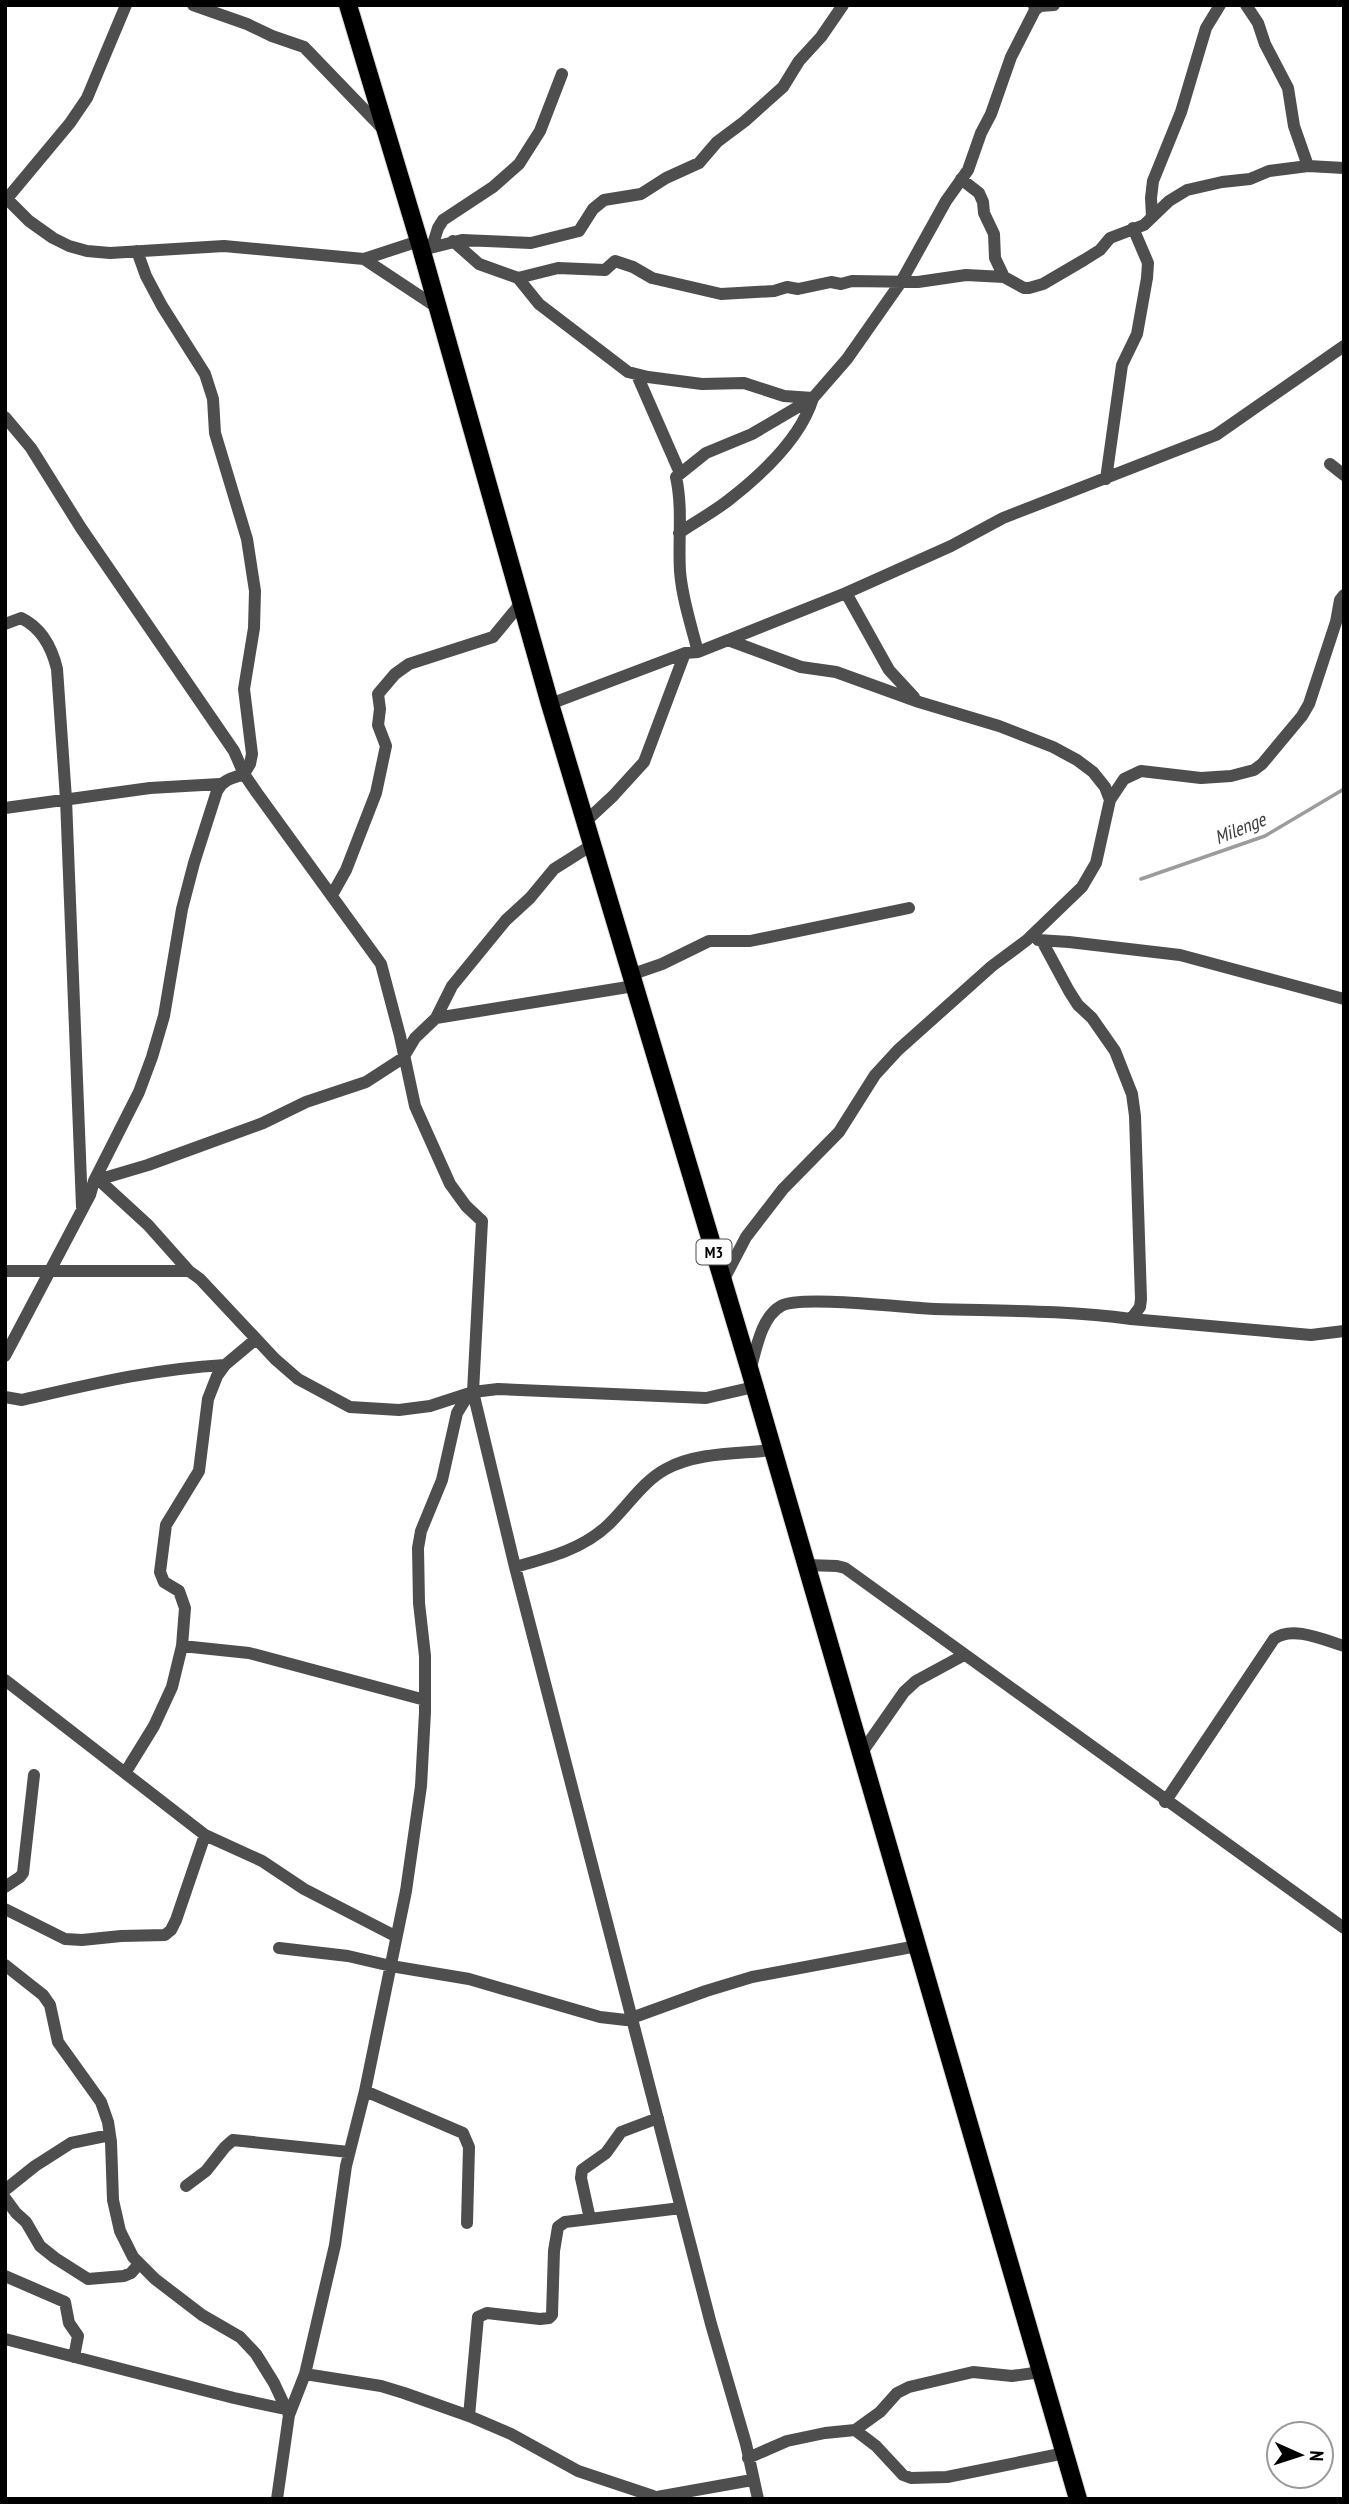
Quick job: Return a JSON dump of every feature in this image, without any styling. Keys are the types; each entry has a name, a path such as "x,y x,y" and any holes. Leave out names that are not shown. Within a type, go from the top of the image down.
{"main road":[{"name":"M3","path":"346,8 424,246 438,308 550,704 773,1450 1078,2499"}],"street":[{"path":"126,5 87,98 70,123 6,199 29,221 69,246 87,251 110,253 224,246 364,260 453,241 531,243 579,231 593,209 604,200 641,194 702,160 722,137 745,121 783,87 799,61 821,37 843,5"},
{"path":"193,5 304,47 386,131"},
{"path":"585,822 644,762 691,652 683,591 679,533 681,508 676,477 706,453 752,434 813,398 847,359 901,282 973,159 1011,57 1035,8 1054,5"},
{"path":"1152,217 1153,181 1181,112 1206,28 1220,5"},
{"path":"1246,5 1258,23 1265,44 1288,88 1290,112 1308,166"},
{"path":"424,246 443,220 493,187 519,164 544,124 562,74"},
{"path":"518,278 558,268 605,270 615,261 652,278 721,293 774,291 786,287 798,289 831,282 918,282 966,275 1004,277 1024,288 1043,284 1100,250 1110,239 1144,225 1169,201 1187,190 1250,179 1264,172 1308,166 1344,168"},
{"path":"961,180 979,193 983,202 984,213 994,234 995,258 1004,277"},
{"path":"1105,479 1122,365 1137,334 1147,278 1148,263 1133,228"},
{"path":"453,241 479,264 518,278 539,304 628,372 702,384 744,383 785,396 813,398"},
{"path":"5,808 150,788 220,784 244,774 250,764 252,754 244,689 255,607 253,567 247,539 215,433 213,399 205,374 162,306 136,251"},
{"path":"364,260 438,308"},
{"path":"550,704 846,593 951,546 1003,518 1216,435 1344,346"},
{"path":"637,375 680,473"},
{"path":"679,533 729,501 762,471 801,425 813,398"},
{"path":"5,417 31,449 81,528 234,751 244,774 380,964 400,1036 415,1106 450,1184 466,1206 482,1221 473,1392 515,1567 758,2499"},
{"path":"1330,464 1344,475"},
{"path":"846,593 889,670 919,702"},
{"path":"723,1281 746,1237 783,1189 839,1132 875,1075 898,1050 992,966 1027,940 1082,887 1096,863 1110,800 1124,779 1142,771 1201,778 1231,776 1254,771 1262,764 1309,704 1336,622 1340,600 1344,595"},
{"path":"332,895 346,870 376,793 386,746 378,725 380,709 377,694 395,674 409,664 493,636 502,629 522,602"},
{"path":"5,624 16,618 26,620 52,650 57,669 66,799 82,1207"},
{"path":"728,639 801,667 836,672 919,702 999,726 1053,747 1093,772 1105,787 1110,800"},
{"path":"5,1356 90,1195 139,1092 164,1016 182,909 194,863 220,784"},
{"path":"97,1181 263,1123 306,1102 366,1082 403,1058 415,1038 436,1018 452,986 506,920 530,898 554,869 592,845"},
{"path":"436,1018 632,981 709,941 750,941 909,908"},
{"path":"1027,940 1069,942 1180,955 1344,999"},
{"path":"1042,941 1069,991 1115,1051 1132,1094 1142,1298 1140,1307 1131,1318"},
{"path":"97,1181 148,1225 189,1271 298,1379 350,1407 388,1410 430,1406 473,1392 498,1389 706,1398 752,1379 759,1341 771,1312 784,1304 830,1302 934,1309 1066,1311 1311,1335 1344,1331"},
{"path":"5,1271 189,1271"},
{"path":"125,1773 154,1727 172,1687 183,1646 185,1608 179,1591 164,1582 160,1572 166,1525 199,1471 208,1399 217,1376 225,1365 256,1339"},
{"path":"5,1397 22,1400 127,1375 179,1367 225,1365"},
{"path":"277,2499 287,2412 305,2374 335,2245 349,2152 365,2091 406,1891 421,1786 425,1700 425,1656 419,1603 418,1548 421,1531 442,1480 457,1413 473,1392"},
{"path":"515,1567 564,1552 586,1541 607,1526 653,1478 680,1462 773,1450"},
{"path":"806,1565 837,1566 845,1569 1344,1928"},
{"path":"1166,1802 1274,1639 1285,1633 1294,1633 1344,1646"},
{"path":"183,1646 249,1653 425,1700"},
{"path":"860,1755 904,1692 916,1681 964,1655"},
{"path":"5,1679 205,1835 262,1861 304,1889 395,1936"},
{"path":"5,1887 23,1873 34,1775"},
{"path":"5,1909 65,1939 165,1935 176,1920 205,1835"},
{"path":"279,1948 348,1956 469,1979 600,2017 626,2020 752,1977 917,1946"},
{"path":"5,1965 43,1995 50,2005 58,2042 101,2102 110,2134 113,2200 120,2231 133,2257 155,2279 202,2315 240,2337 262,2363 287,2412"},
{"path":"365,2091 463,2133 469,2147 467,2223"},
{"path":"590,2219 581,2178 582,2170 606,2153 621,2132 659,2118"},
{"path":"5,2190 35,2166 71,2143 110,2134"},
{"path":"186,2186 206,2171 233,2140 349,2152"},
{"path":"5,2198 26,2222 40,2246 88,2279 124,2276 139,2264"},
{"path":"469,2416 478,2317 487,2313 549,2318 554,2309 554,2251 558,2227 565,2222 681,2208"},
{"path":"5,2276 65,2302 69,2323 78,2336 74,2357"},
{"path":"5,2339 287,2412"},
{"path":"748,2458 787,2441 855,2430 880,2412 897,2393 909,2387 972,2372 1012,2376 1041,2372"},
{"path":"305,2374 381,2386 469,2416 511,2434 578,2471 649,2497 752,2480"},
{"path":"855,2430 876,2446 903,2475 911,2478 947,2477 1065,2453"}],"waterway":[{"name":"Milenge","path":"1141,879 1265,836 1344,789"}]}
